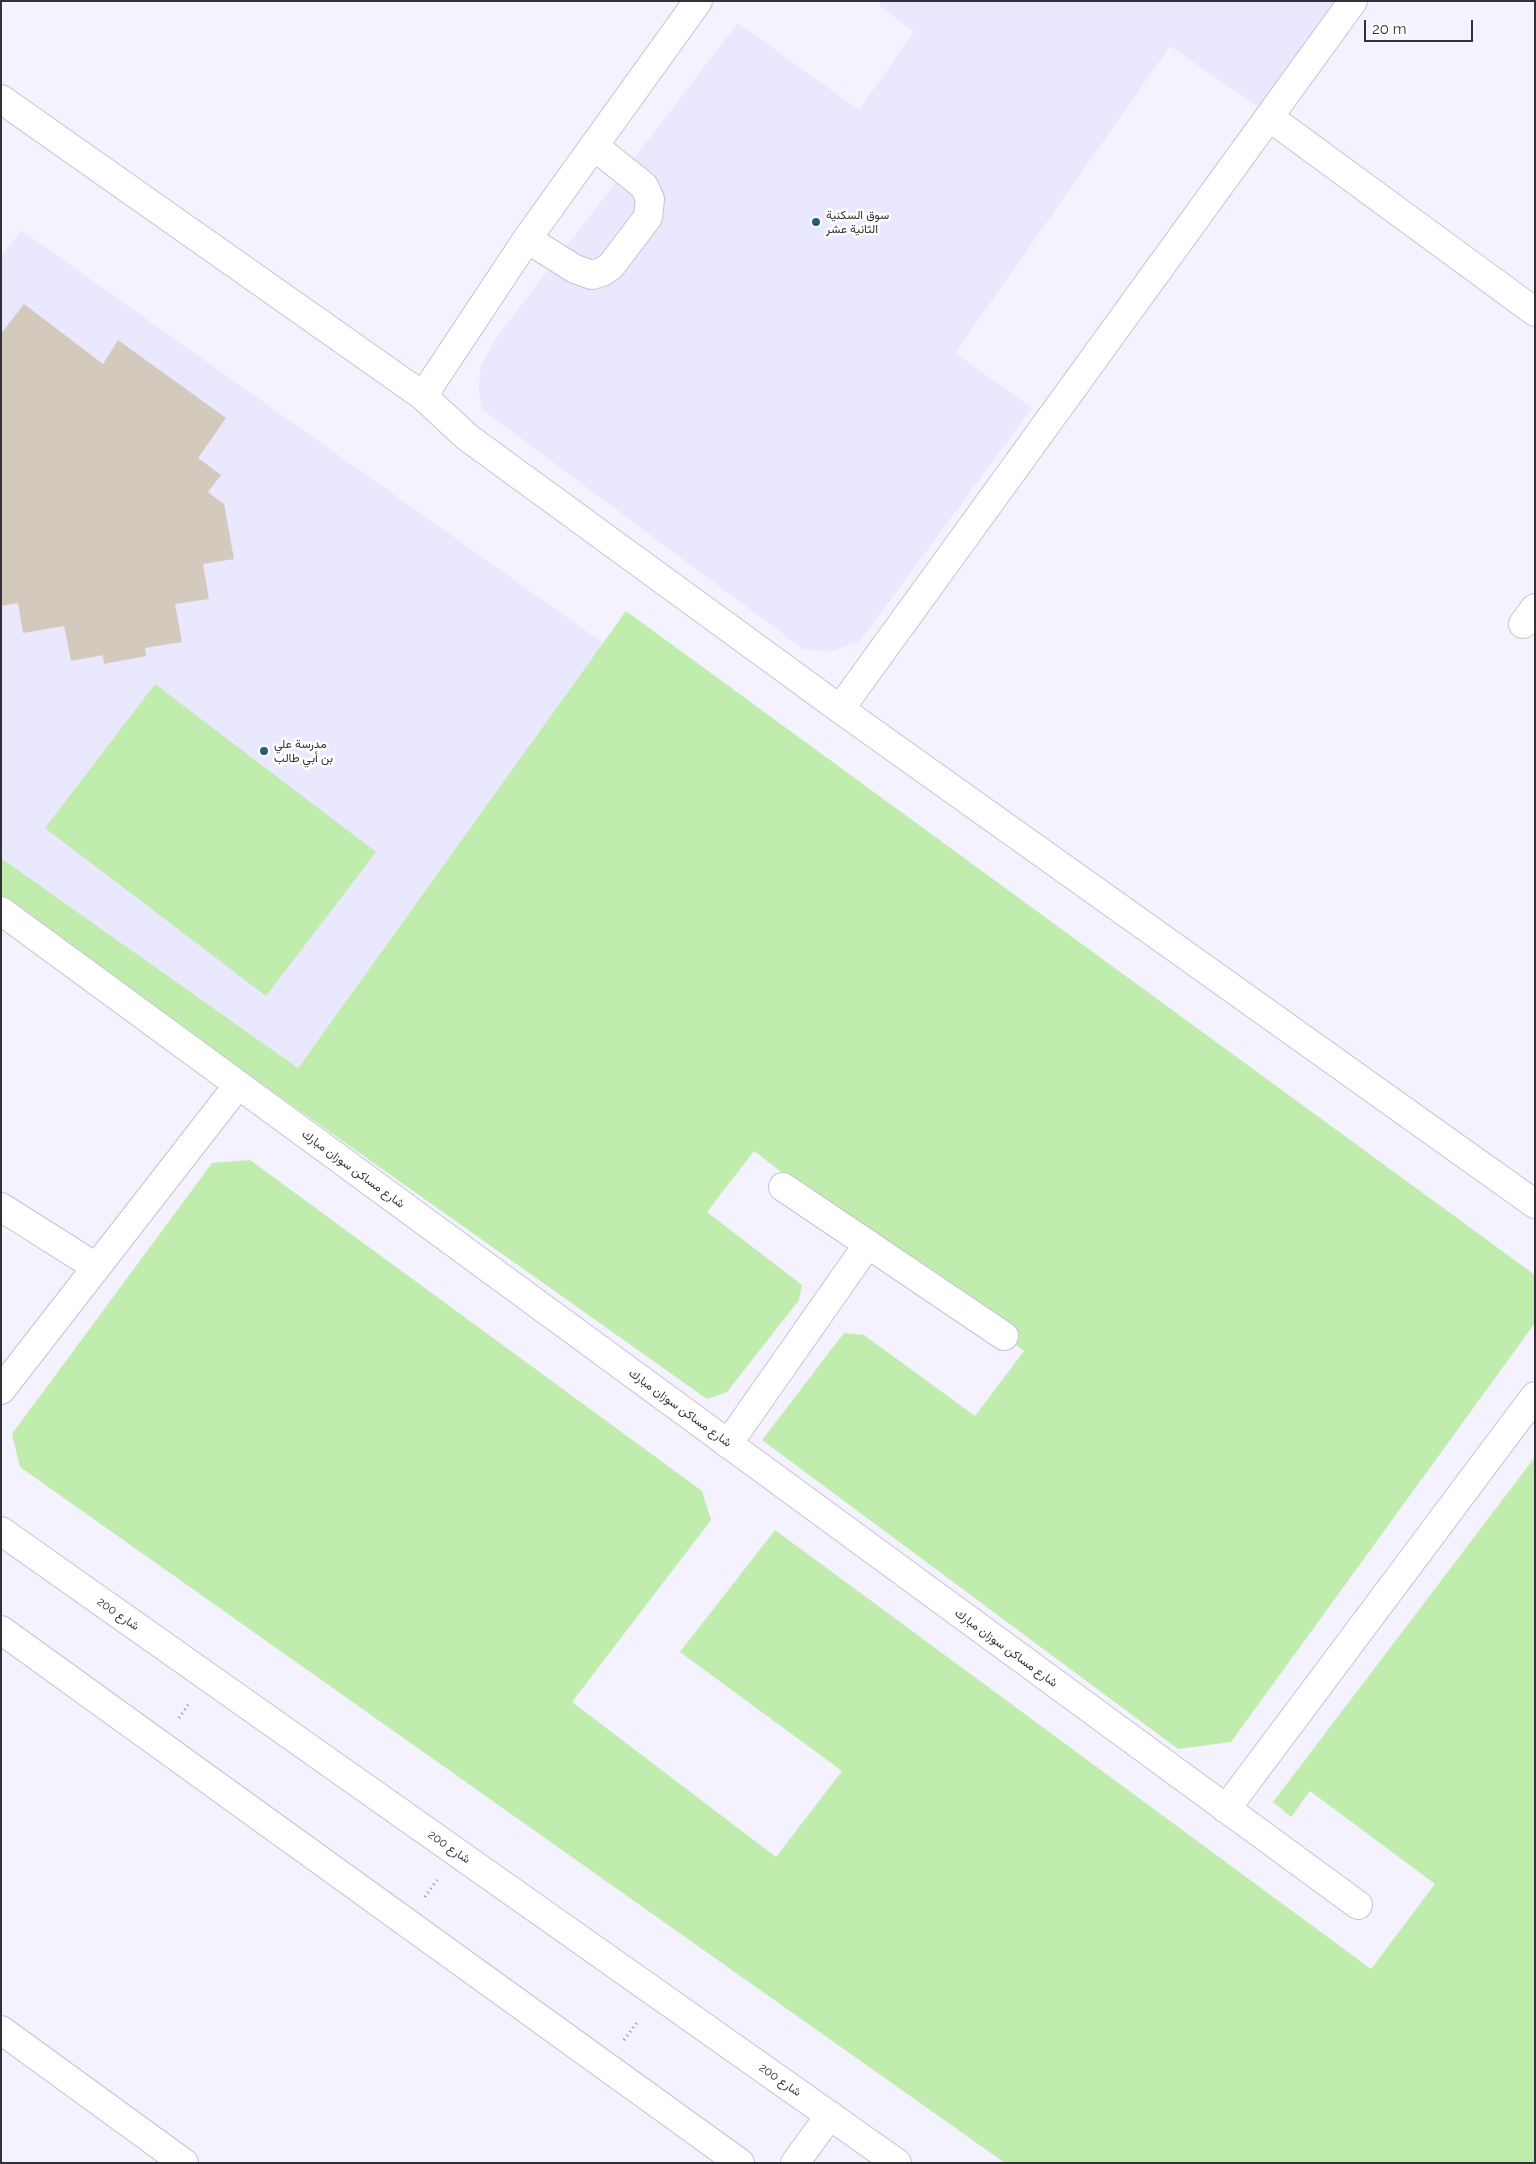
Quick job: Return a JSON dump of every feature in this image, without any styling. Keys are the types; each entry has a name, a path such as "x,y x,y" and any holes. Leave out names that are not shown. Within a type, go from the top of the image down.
{"street":[{"path":"423,396 527,239 698,1"},
{"path":"840,709 1353,1"},
{"path":"1,99 423,396 467,437 840,709 1535,1204"},
{"path":"1269,117 1535,312"},
{"path":"527,239 575,270 592,275 602,272 611,266 648,216 651,208 650,199 644,186 594,146"},
{"name":"شارع مساكن سوزان مبارك","path":"1,911 1358,1905"},
{"path":"1,1390 238,1085"},
{"path":"783,1187 1004,1336"},
{"path":"1,1207 96,1267"},
{"path":"728,1444 868,1244"},
{"path":"1226,1809 1535,1396"},
{"name":"شارع 200","path":"1,1531 897,2163"},
{"path":"1,1630 740,2163"},
{"path":"1,2030 184,2163"},
{"path":"795,2163 830,2115"}],"path":[{"path":"160,1745 208,1677"},
{"path":"406,1922 457,1853"},
{"path":"604,2065 659,1995"}],"shaded area":[{"name":"سوق السكنية الثانية عشر","path":"882,1 1340,1 1264,111 1170,46 955,353 1032,408 860,641 829,652 803,649 482,409 479,390 481,365 499,334 738,23 859,110 914,32 879,5"},
{"name":"مدرسة علي بن أبي طالب","path":"21,230 603,643 298,1068 1,858 1,257"}],"green space":[{"path":"626,611 1535,1275 1535,1323 1231,1742 1178,1749 762,1440 844,1333 864,1335 975,1416 1024,1351 849,1224 754,1151 707,1212 802,1285 799,1300 727,1392 707,1399 1,899 1,858 298,1068"},
{"path":"155,684 376,852 266,996 45,828"},
{"path":"250,1160 702,1491 711,1520 572,1702 776,1857 842,1771 680,1652 775,1530 1371,1969 1435,1884 1310,1791 1291,1817 1273,1802 1535,1457 1535,2163 1005,2163 20,1467 12,1434 212,1163"}],"building":[{"path":"24,304 103,364 118,340 226,418 198,458 221,475 208,492 224,504 234,559 203,564 209,599 175,604 182,642 145,648 146,656 104,664 103,655 71,661 64,626 23,633 18,603 1,606 1,334"}],"place":[{"name":"سوق السكنية الثانية عشر","path":"816,222"},
{"name":"مدرسة علي بن أبي طالب","path":"264,751"}]}
